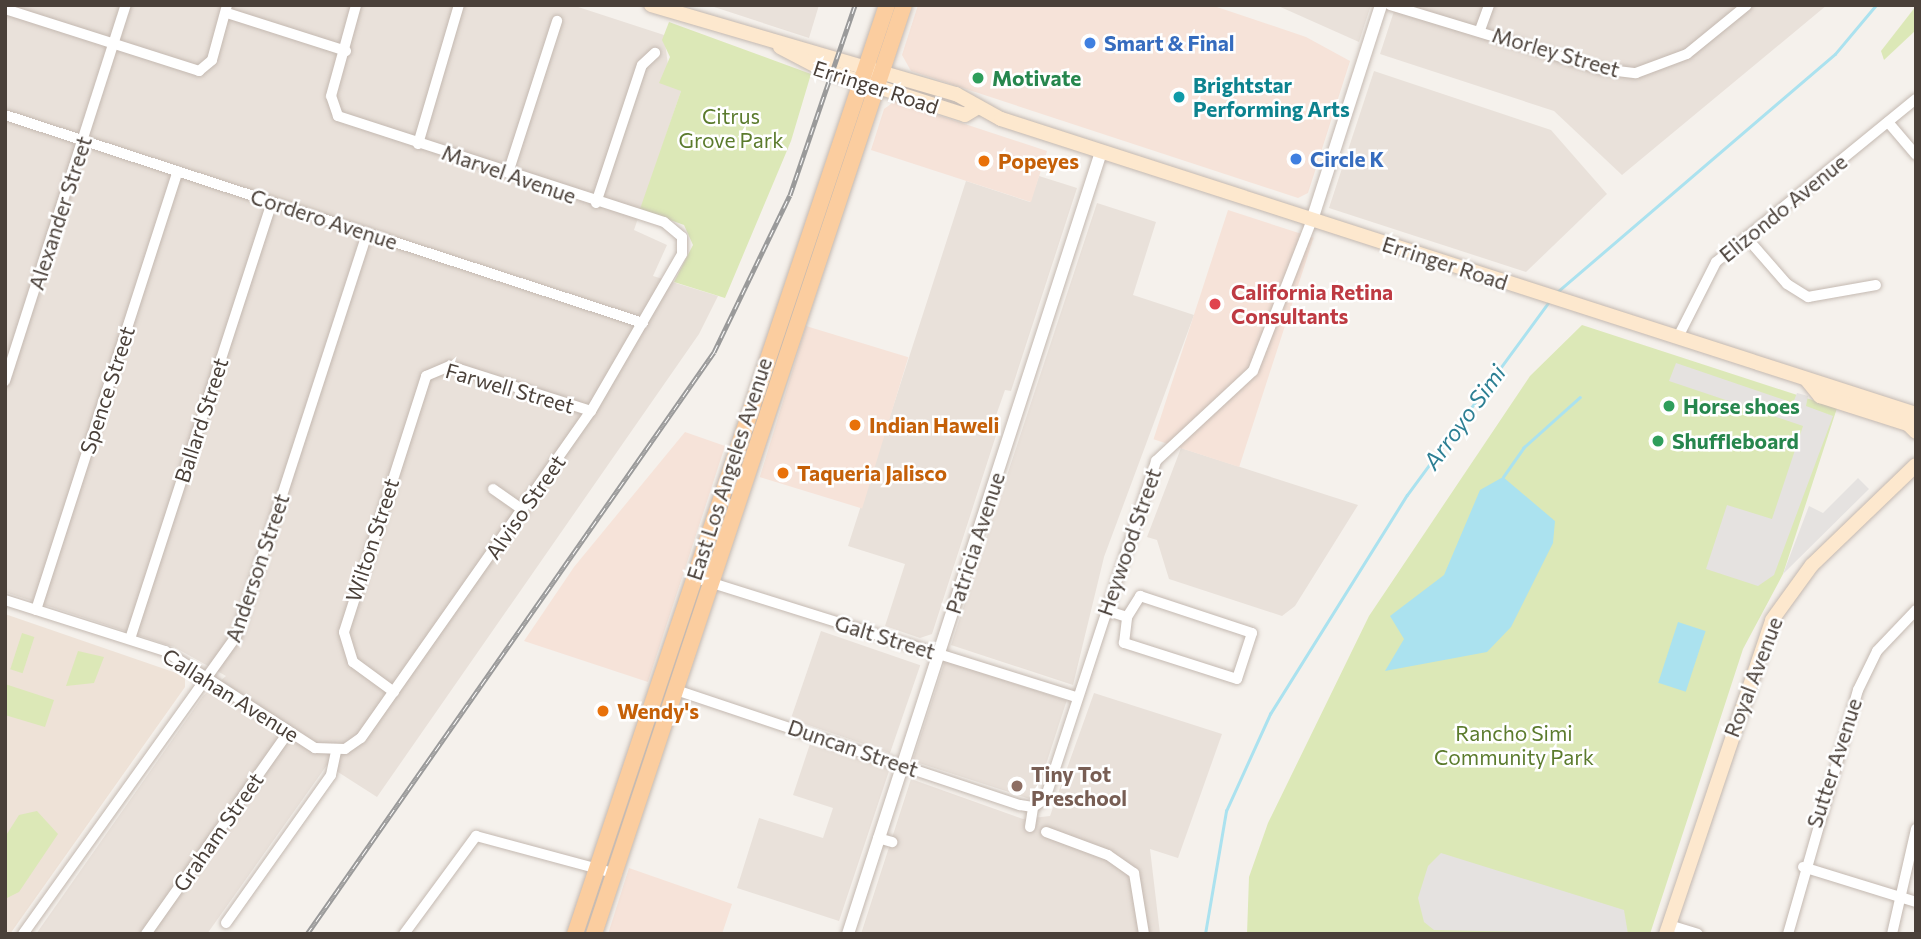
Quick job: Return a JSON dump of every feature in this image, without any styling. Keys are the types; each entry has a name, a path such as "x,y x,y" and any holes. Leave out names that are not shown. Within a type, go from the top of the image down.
{"main road":[{"name":"Erringer Road","path":"651,5 780,47 806,48 872,77 970,100 975,109 1101,152 1916,414"},
{"name":"East Los Angeles Avenue","path":"872,77 887,5"},
{"name":"East Los Angeles Avenue","path":"575,934 667,686 872,77 904,5"},
{"path":"1807,379 1821,396 1908,424 1916,432"},
{"path":"1904,477 1916,451"},
{"name":"Royal Avenue","path":"1668,929 1772,620 1812,565 1916,465"},
{"name":"East Los Angeles Avenue","path":"594,934 617,874 667,686"}],"street":[{"name":"Alexander Street","path":"5,381 126,5"},
{"path":"5,9 23,10 113,44 204,70 227,9 346,51 356,5"},
{"path":"418,144 459,5"},
{"name":"Heywood Street","path":"1033,807 1045,799 1156,461 1180,433 1229,399 1253,371 1312,220 1381,5"},
{"name":"Morley Street","path":"1390,5 1480,30 1601,69 1636,73 1687,54 1747,5"},
{"path":"1480,30 1489,5"},
{"path":"508,173 557,22"},
{"name":"Marvel Avenue","path":"346,51 333,109 345,120 596,203 664,222 683,241"},
{"path":"596,203 642,65 655,53"},
{"name":"Elizondo Avenue","path":"1678,337 1702,281 1746,237 1916,99"},
{"name":"Cordero Avenue","path":"5,115 643,323"},
{"path":"1888,122 1916,155"},
{"name":"Patricia Avenue","path":"848,934 1101,152"},
{"name":"Spence Street","path":"36,610 178,171"},
{"name":"Ballard Street","path":"130,639 272,202"},
{"name":"Anderson Street","path":"23,934 236,637 367,233"},
{"path":"1746,237 1787,284 1808,297 1876,285"},
{"name":"Alviso Street","path":"336,751 361,738 592,411 682,254 683,241"},
{"name":"Farwell Street","path":"430,371 450,366 592,411"},
{"name":"Wilton Street","path":"394,692 353,662 344,632 430,371"},
{"path":"493,489 523,510"},
{"name":"Galt Street","path":"701,580 1077,697"},
{"path":"1140,596 1252,633 1237,679 1125,643 1127,617 1140,596"},
{"name":"Callahan Avenue","path":"5,600 130,639 207,677 315,748 336,751"},
{"path":"1105,610 1127,617"},
{"name":"Sutter Avenue","path":"1788,934 1802,867 1866,670 1916,610"},
{"name":"Duncan Street","path":"667,686 1033,807"},
{"name":"Graham Street","path":"146,934 289,731"},
{"path":"226,923 331,775 336,751"},
{"path":"1030,827 1033,807"},
{"path":"1892,934 1898,897 1916,829"},
{"path":"1046,832 1108,855 1134,873 1144,934"},
{"path":"404,934 476,836 617,874"},
{"path":"878,838 892,842"},
{"path":"1802,867 1916,902"},
{"path":"1668,929 1698,934"}],"shaded area":[{"path":"5,5 572,5 664,35 668,65 681,91 634,230 667,245 653,276 718,296 699,334 377,797 327,765 207,934 36,934 203,696 226,676 174,647 5,592"},
{"path":"708,5 819,5 809,38"},
{"path":"918,5 1211,5 1306,37 1350,61 1308,193 1298,198 911,71 902,55"},
{"path":"1276,5 1371,5 1359,42"},
{"path":"1396,5 1827,5 1622,175 1554,111 1380,54"},
{"path":"1374,71 1551,130 1607,194 1526,272 1329,208"},
{"path":"895,101 1047,151 1031,202 871,150 884,109"},
{"path":"1039,176 1077,188 1011,391 1005,390 993,424 999,426 932,634 920,638 885,626 905,564 848,546 966,181 1030,202"},
{"path":"1097,203 1156,222 1133,295 1194,315 1104,557 1073,685 951,645"},
{"path":"1228,210 1314,238 1239,467 1154,439"},
{"path":"806,326 908,357 862,508 760,477"},
{"path":"1676,363 1793,403 1797,393 1808,396 1806,406 1833,416 1774,575 1758,586 1706,569 1727,505 1772,519 1803,426 1669,381"},
{"path":"685,432 725,446 648,682 524,641 574,567"},
{"path":"1181,448 1358,505 1295,606 1282,616 1169,579 1157,540 1147,537"},
{"path":"1858,478 1869,489 1783,574 1809,506 1823,513"},
{"path":"5,614 185,676 185,687 10,934 5,934"},
{"path":"821,631 920,665 890,753 791,719"},
{"path":"945,661 1067,701 1034,800 913,761"},
{"path":"1094,693 1222,734 1178,858 1150,849 1160,934 861,934 911,779 1023,819 1050,816"},
{"path":"811,741 884,764 889,771 839,921 737,888 759,818 823,838 833,808 793,795"},
{"path":"1441,853 1624,910 1628,934 1434,930 1424,922 1418,898 1428,866"},
{"path":"629,868 732,904 722,934 608,934"}],"green space":[{"path":"1916,6 1916,30 1884,60 1881,51"},
{"name":"Citrus Grove Park","path":"669,22 811,74 791,141 725,298 674,282 693,245 684,225 640,209 681,91 659,83 670,57 662,40"},
{"name":"Rancho Simi Community Park","path":"1582,325 1837,408 1783,574 1743,649 1650,934 1247,934 1249,877 1268,823 1369,616 1530,376"},
{"path":"22,633 34,637 23,673 10,669"},
{"path":"78,651 104,657 94,683 66,686"},
{"path":"5,684 54,700 45,727 5,715"},
{"path":"37,811 58,834 19,892 5,899 5,837 19,815"}],"water":[{"path":"1503,477 1555,521 1553,543 1511,627 1487,652 1385,671 1404,639 1390,616 1444,575 1480,490"},
{"path":"1678,622 1706,631 1686,692 1658,683"}],"waterway":[{"name":"Arroyo Simi","path":"1556,293 1835,54 1876,5"},
{"name":"Arroyo Simi","path":"1205,934 1226,811 1270,714 1407,495 1550,300"},
{"path":"1503,477 1523,448 1580,397"}],"railway":[{"path":"307,934 714,352 790,195 855,5"}],"place":[{"name":"Smart & Final","path":"1090,43"},
{"name":"Motivate","path":"978,78"},
{"name":"Brightstar Performing Arts","path":"1179,97"},
{"name":"Circle K","path":"1296,159"},
{"name":"Popeyes","path":"984,161"},
{"name":"California Retina Consultants","path":"1215,304"},
{"name":"Horse shoes","path":"1669,406"},
{"name":"Indian Haweli","path":"855,425"},
{"name":"Shuffleboard","path":"1658,441"},
{"name":"Taqueria Jalisco","path":"783,473"},
{"name":"Wendy's","path":"603,711"},
{"name":"Tiny Tot Preschool","path":"1017,786"}]}
